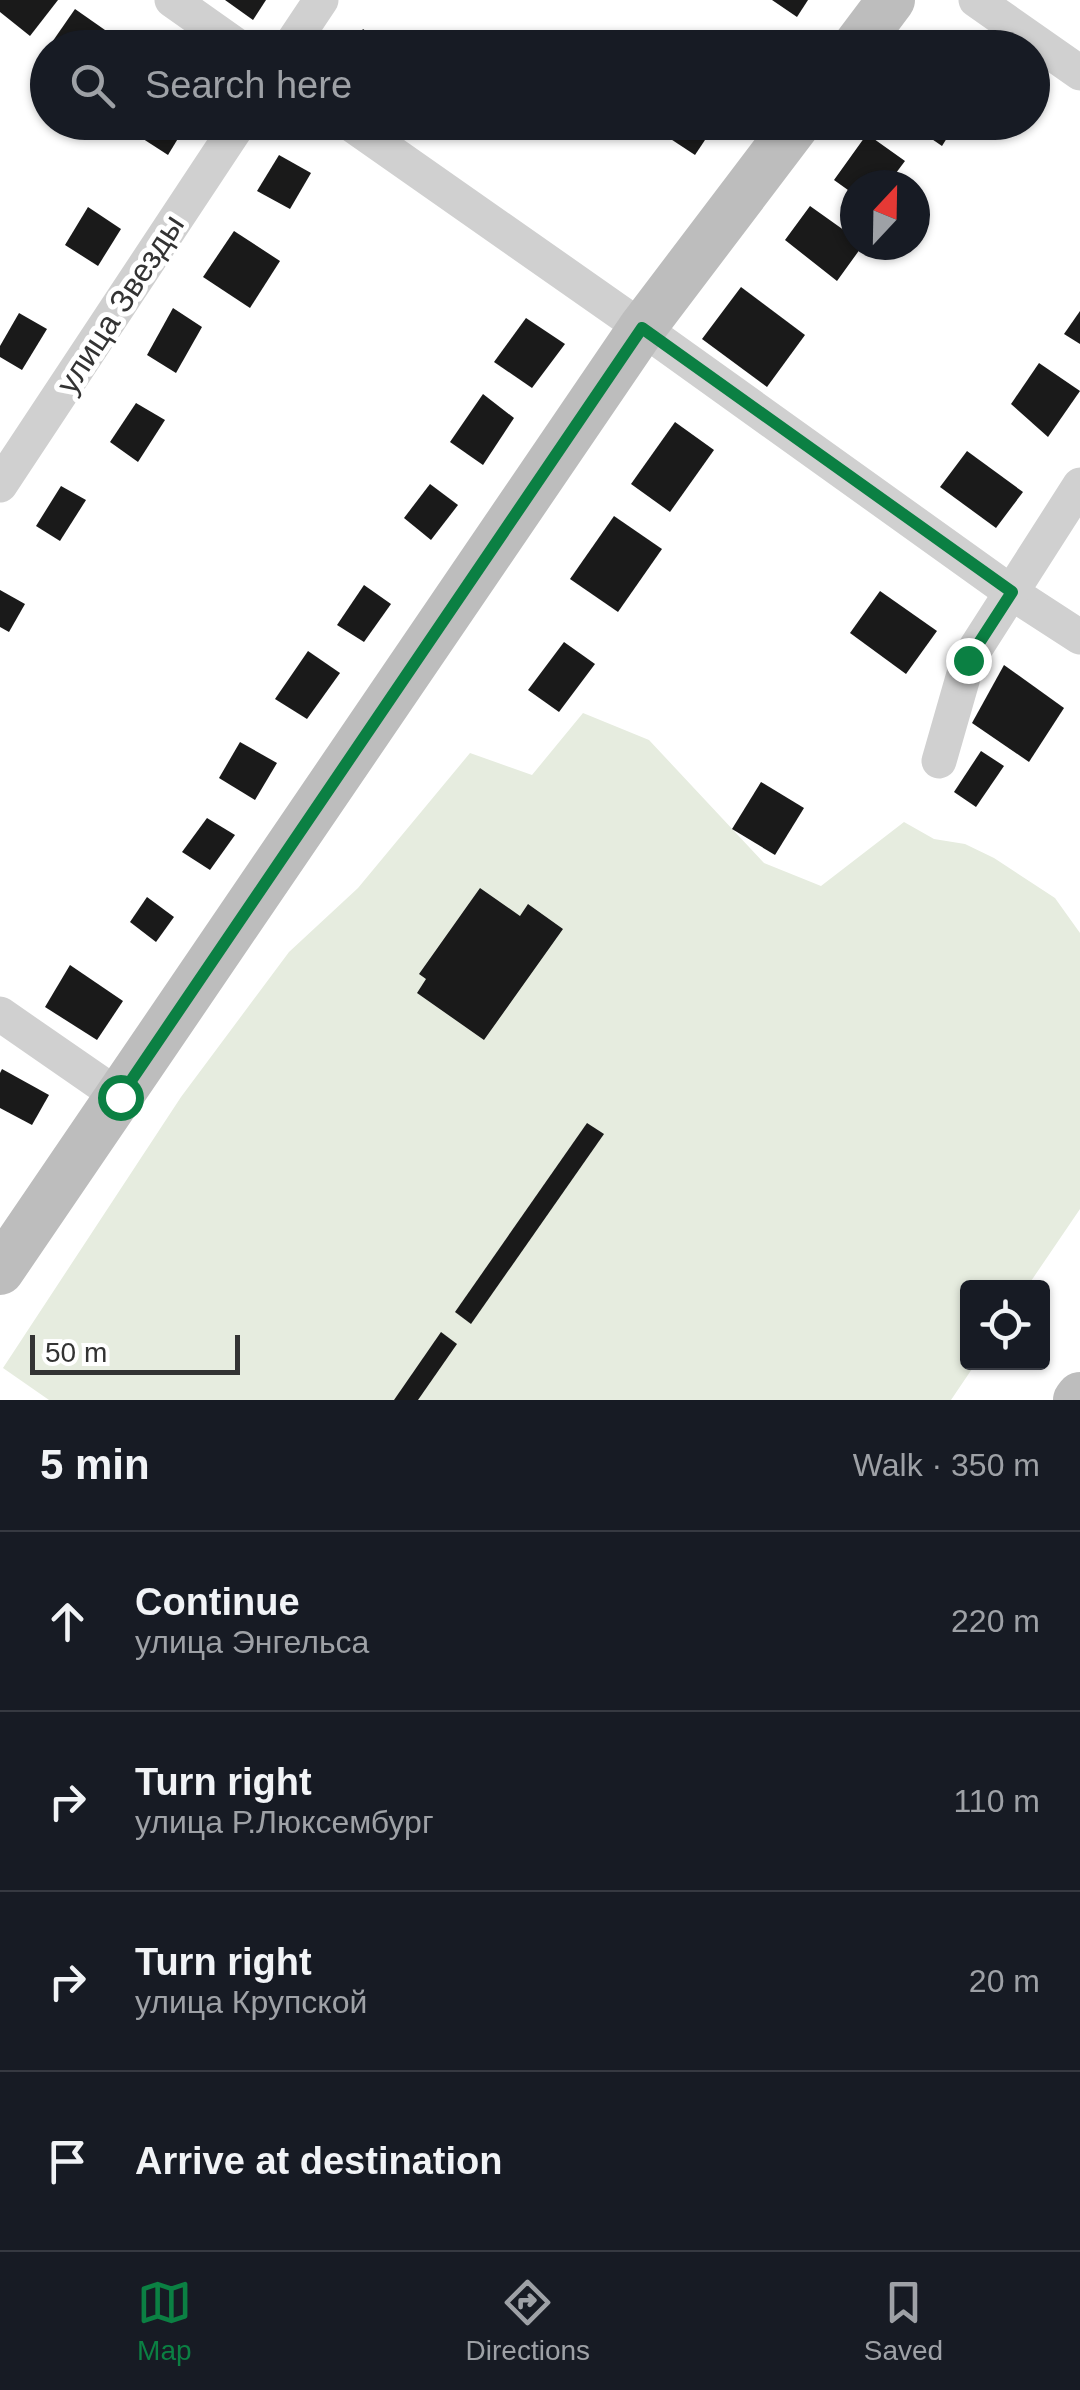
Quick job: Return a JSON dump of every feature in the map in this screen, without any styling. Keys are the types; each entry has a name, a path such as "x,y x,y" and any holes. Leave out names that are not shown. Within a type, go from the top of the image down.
{"street":[{"path":"172,0 214,30"},
{"path":"301,30 320,0"},
{"path":"869,30 892,0"},
{"path":"976,0 1018,30"},
{"path":"1050,53 1080,74"},
{"name":"улица Звезды","path":"0,485 228,140"},
{"path":"374,140 1080,637"},
{"path":"0,1271 642,328 784,140"},
{"path":"939,761 968,660 1080,485"},
{"path":"0,1014 120,1097"}],"shaded area":[{"path":"583,713 649,740 764,863 821,886 904,822 934,839 965,844 994,858 1055,898 1080,933 1080,1209 1032,1280 960,1280 960,1370 971,1370 951,1400 49,1400 3,1368 181,1097 289,952 358,888 470,753 532,775"}],"building":[{"path":"0,0 58,0 35,30 30,30 30,36 0,12"},
{"path":"225,0 266,0 253,20"},
{"path":"772,0 808,0 797,17"},
{"path":"75,9 105,30 60,30"},
{"path":"145,140 177,140 168,155"},
{"path":"672,140 705,140 695,155"},
{"path":"863,140 875,140 905,161 898,170 841,170"},
{"path":"279,155 311,173 290,209 257,191"},
{"path":"810,206 840,227 840,260 852,260 837,281 785,240"},
{"path":"88,207 121,229 98,266 65,245"},
{"path":"234,231 280,261 250,308 203,277"},
{"path":"741,287 805,335 767,387 702,339"},
{"path":"173,308 202,327 176,373 147,355"},
{"path":"1080,311 1080,344 1064,334"},
{"path":"19,313 47,329 22,370 0,357 0,346"},
{"path":"526,318 565,344 532,388 494,362"},
{"path":"1039,363 1080,391 1048,437 1011,404"},
{"path":"483,394 514,418 483,465 450,442"},
{"path":"136,403 165,420 138,462 110,442"},
{"path":"675,422 714,450 670,512 631,484"},
{"path":"967,451 1023,492 996,528 940,487"},
{"path":"430,484 458,505 431,540 404,518"},
{"path":"61,486 86,500 60,541 36,526"},
{"path":"614,516 662,549 618,612 570,579"},
{"path":"364,585 391,604 364,642 337,625"},
{"path":"0,590 25,604 9,632 0,627"},
{"path":"880,591 937,631 906,674 850,633"},
{"path":"564,642 595,664 559,712 528,690"},
{"path":"308,651 340,673 307,719 275,699"},
{"path":"1004,665 1064,708 1029,762 972,723"},
{"path":"240,742 277,763 255,800 219,778"},
{"path":"981,751 1004,766 976,807 954,792"},
{"path":"761,782 804,808 775,855 732,829"},
{"path":"207,818 235,835 210,870 182,852"},
{"path":"480,888 520,916 528,904 563,929 484,1040 417,993 426,979 419,974"},
{"path":"147,897 174,917 156,942 130,922"},
{"path":"70,965 123,1001 97,1040 45,1007"},
{"path":"2,1069 49,1095 32,1125 0,1108"},
{"path":"587,1123 604,1134 471,1324 455,1312"},
{"path":"441,1332 457,1344 418,1400 394,1400"}],"route":[{"path":"120,1097 642,328 1012,592 968,660"}]}
